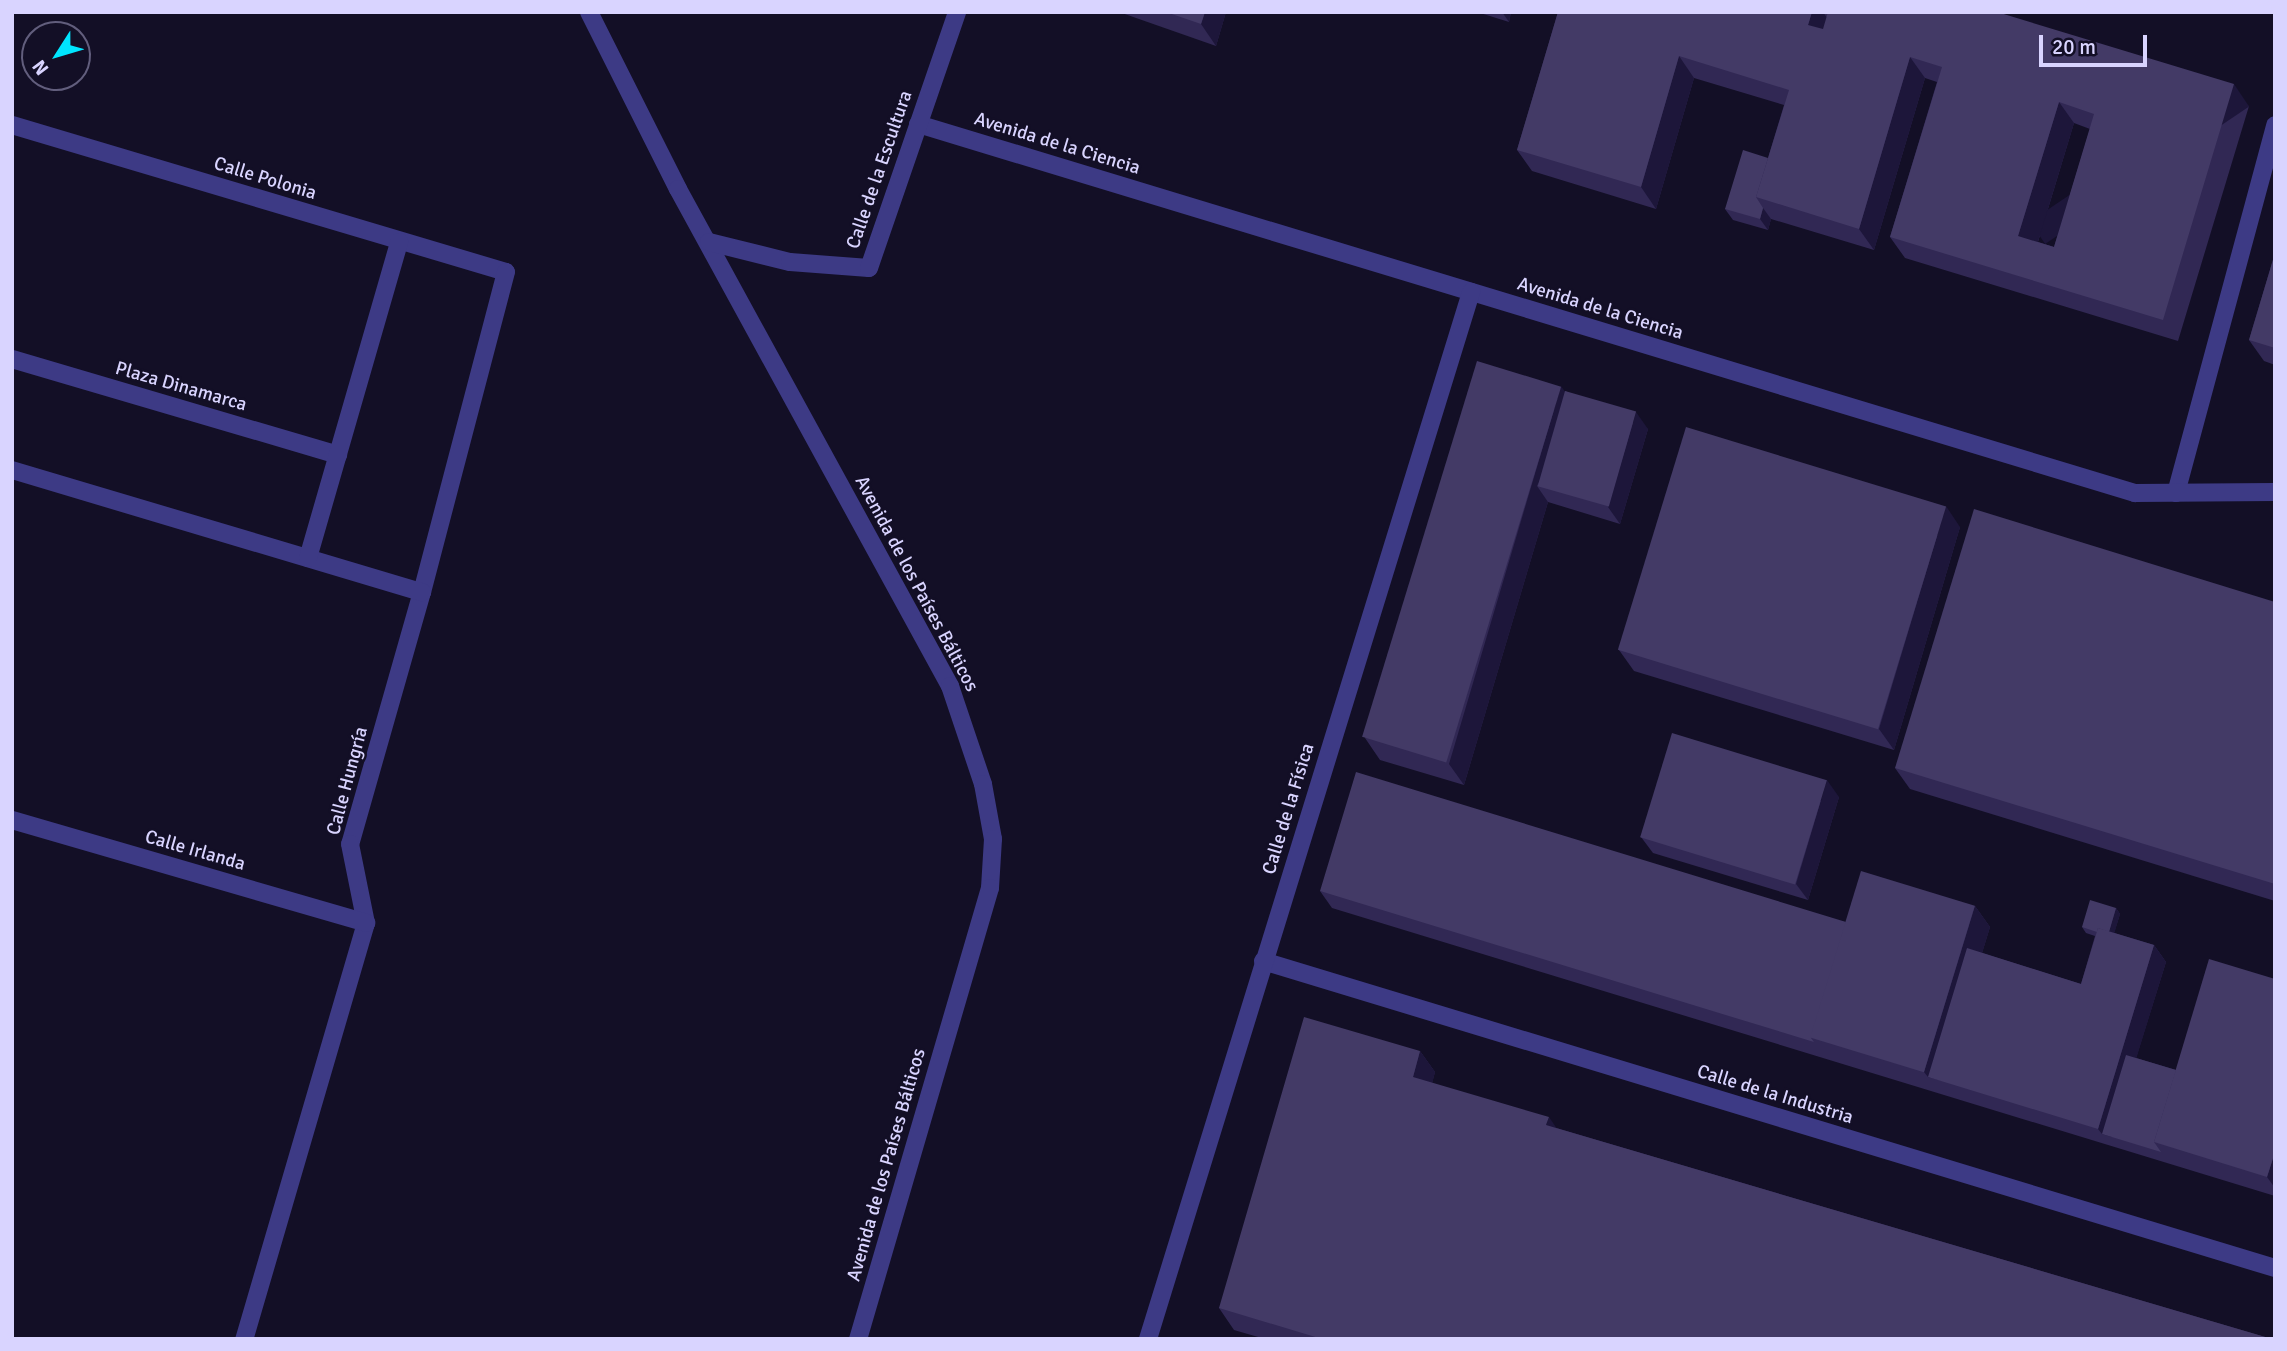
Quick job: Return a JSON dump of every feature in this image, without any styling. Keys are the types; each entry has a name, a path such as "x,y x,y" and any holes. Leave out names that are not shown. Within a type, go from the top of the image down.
{"street":[{"name":"Avenida de los Países Bálticos","path":"589,12 678,189 950,687 983,784 993,839 990,888 858,1339"},
{"name":"Calle de la Escultura","path":"709,242 790,262 869,268 957,12"},
{"name":"Avenida de la Ciencia","path":"918,124 2135,493 2275,492"},
{"name":"Calle Polonia","path":"12,125 506,272"},
{"path":"2176,493 2275,125"},
{"path":"307,558 399,242"},
{"name":"Calle Hungría","path":"244,1339 366,923 350,844 422,592 506,272"},
{"name":"Calle de la Física","path":"1149,1339 1471,292"},
{"name":"Plaza Dinamarca","path":"12,359 338,455"},
{"path":"12,470 422,592"},
{"name":"Calle Irlanda","path":"12,820 366,923"},
{"name":"Calle de la Industria","path":"1264,961 2275,1268"}],"building":[{"path":"1166,12 1205,12 1201,24"},
{"path":"1558,12 1812,12 1808,25 1823,29 1828,12 1997,12 2234,84 2163,320 1890,237 1942,67 1910,57 1859,229 1756,197 1789,90 1679,56 1641,187 1517,150","holes":["2059,102 2094,114 2054,247 2018,236"]},
{"path":"1743,150 1768,158 1756,197 1763,208 1760,219 1725,209"},
{"path":"2275,253 2275,348 2249,340"},
{"path":"1477,361 1561,387 1446,763 1362,737"},
{"path":"1565,391 1636,411 1609,507 1538,486"},
{"path":"1686,427 1946,507 1878,729 1618,650"},
{"path":"1974,509 2275,602 2275,884 1895,768"},
{"path":"1672,733 1827,780 1795,885 1640,837"},
{"path":"1356,772 1846,922 1811,1038 1814,1042 1320,891"},
{"path":"1861,871 1975,906 1924,1072 1810,1037"},
{"path":"2090,900 2116,908 2109,932 2098,928 2097,932 2082,927"},
{"path":"2098,928 2154,945 2098,1129 1928,1077 1967,948 2081,984"},
{"path":"2209,959 2275,979 2275,1152 2267,1177 2154,1142"},
{"path":"1304,1017 1420,1051 1413,1077 1549,1117 1546,1125 2272,1339 1322,1339 1219,1308"},
{"path":"2126,1055 2176,1070 2154,1142 2161,1152 2102,1134"}]}
